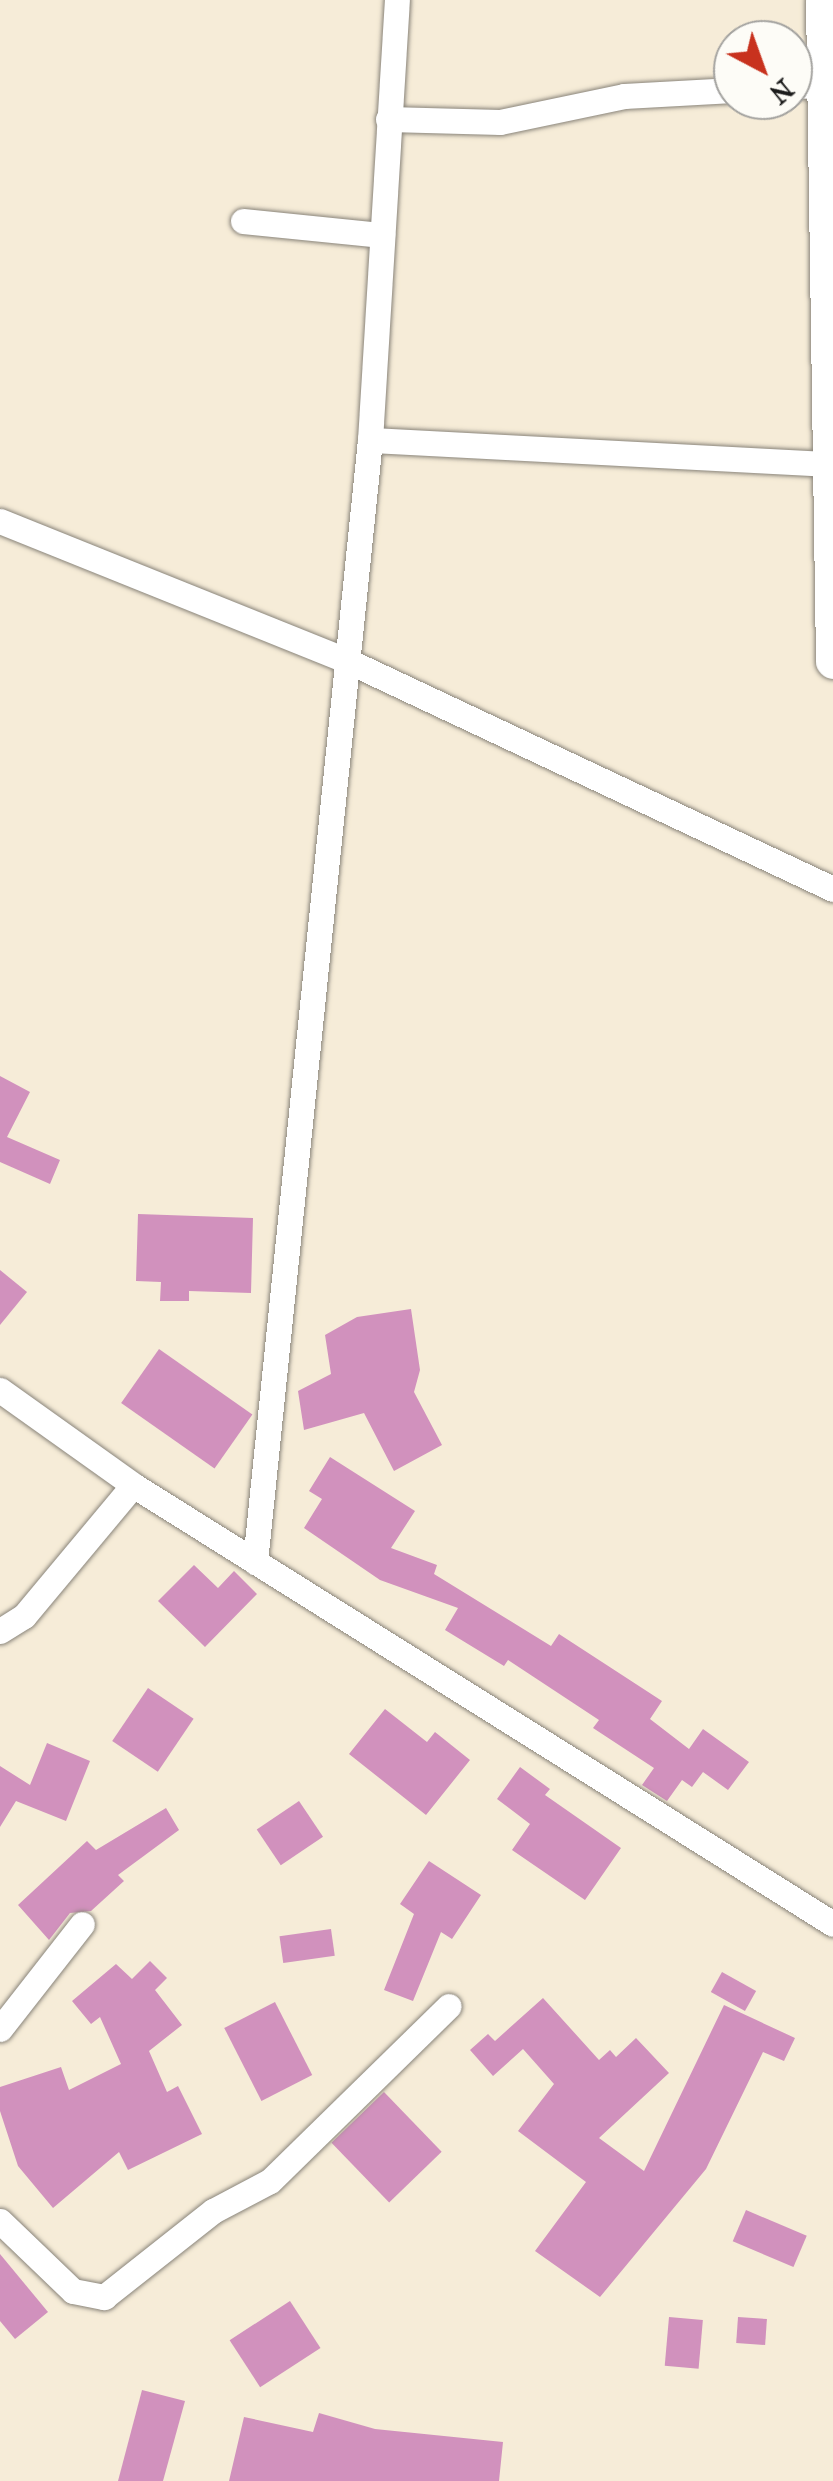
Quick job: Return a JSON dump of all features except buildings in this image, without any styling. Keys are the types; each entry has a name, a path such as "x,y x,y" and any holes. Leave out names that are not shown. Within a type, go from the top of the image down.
{"street":[{"path":"255,1562 370,440 397,0"},
{"path":"824,0 817,85 832,285 826,464 833,661"},
{"path":"388,120 500,122 624,96 713,91"},
{"path":"243,221 382,235"},
{"path":"370,440 826,464"},
{"path":"0,521 348,661 833,889"},
{"path":"0,1390 133,1485 833,1924"},
{"path":"0,1630 24,1616 133,1485"},
{"path":"0,2030 82,1924"},
{"path":"0,2222 72,2291 104,2297 213,2210 270,2181 449,2006"}]}
